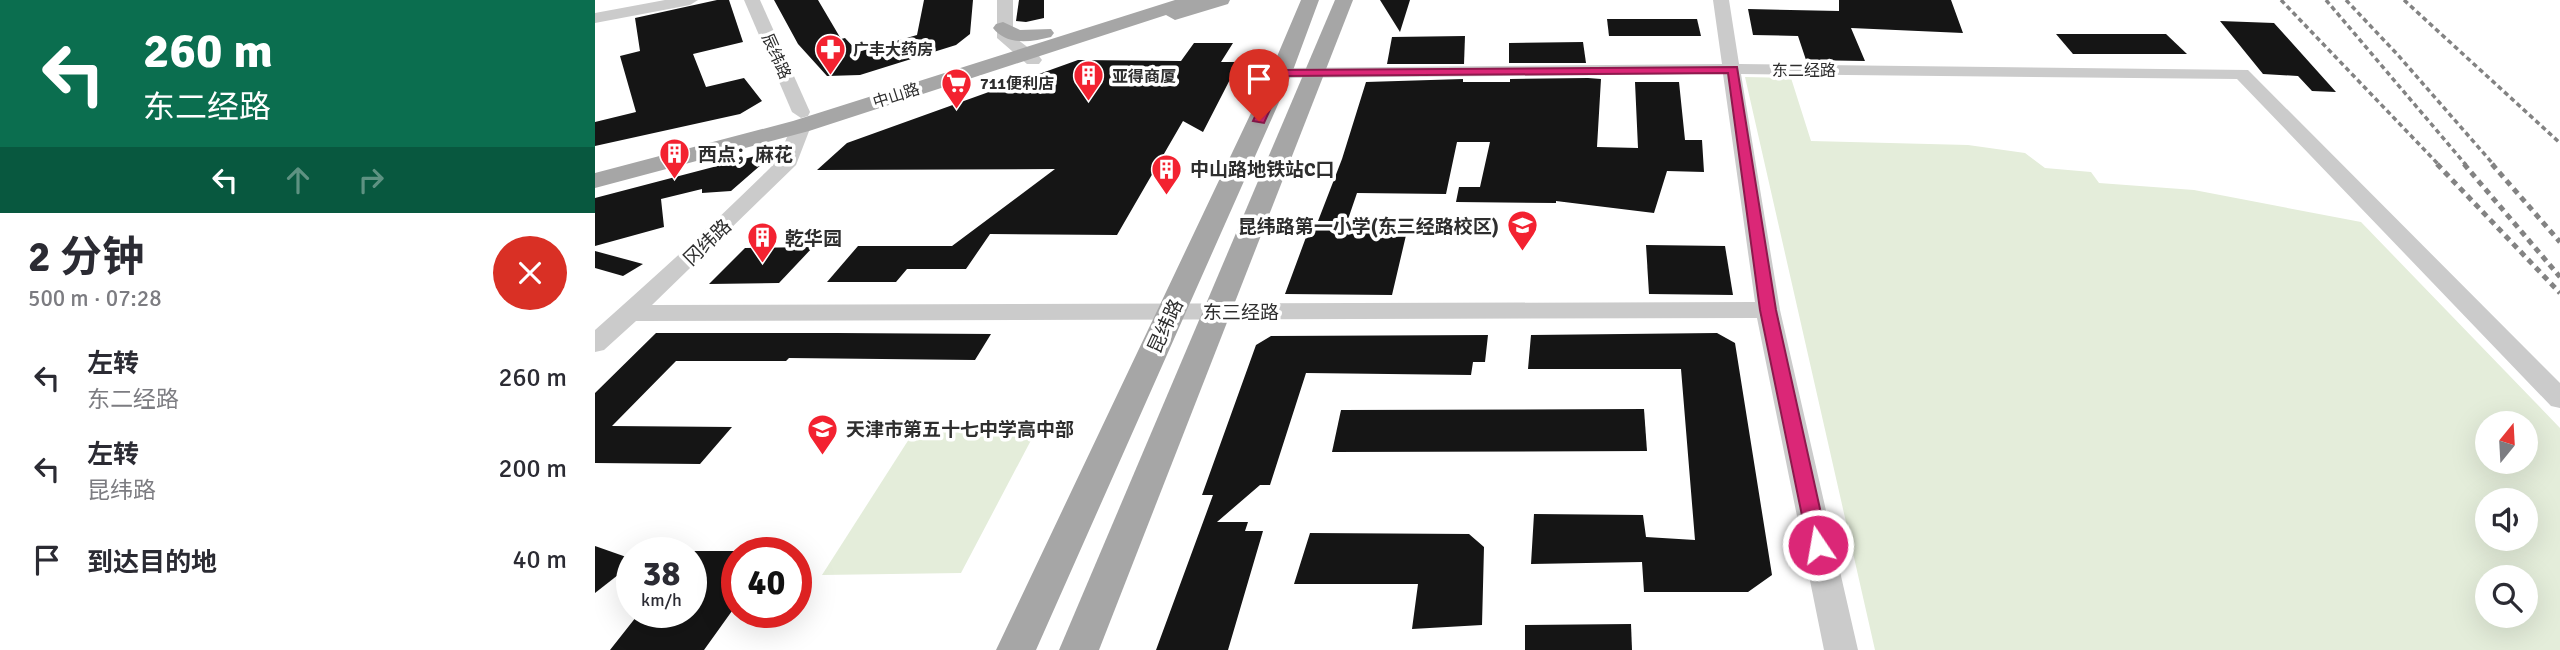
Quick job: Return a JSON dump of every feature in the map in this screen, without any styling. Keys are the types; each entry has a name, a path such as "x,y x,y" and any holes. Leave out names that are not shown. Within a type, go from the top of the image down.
{"main road":[{"name":"中山路","path":"1018,46 1044,33 1148,0"},
{"name":"中山路","path":"595,181 801,119 1018,46 1194,0"},
{"path":"1018,46 1221,0"},
{"name":"昆纬路","path":"1016,650 1281,73 1310,0"},
{"path":"1079,650 1339,13 1361,0"},
{"name":"中山路","path":"595,166 801,119"}],"street":[{"path":"595,18 690,0"},
{"name":"辰纬路","path":"751,0 801,119"},
{"path":"1005,0 1018,46"},
{"path":"1721,0 1768,310 1840,650"},
{"name":"东二经路","path":"1281,73 1733,69 2242,74 2560,399"},
{"name":"冈纬路","path":"595,344 697,252 789,161 801,119"},
{"name":"东三经路","path":"631,313 1768,310"}],"green space":[{"path":"1745,77 1791,78 1811,141 1968,145 2025,153 2045,168 2091,172 2099,183 2194,190 2361,222 2560,428 2560,650 1875,650"},
{"path":"918,425 1039,425 961,573 822,575"}],"building":[{"path":"717,0 729,0 743,42 693,54 706,87 744,78 762,101 740,114 595,146 595,122 636,112 620,56 640,51 635,18"},
{"path":"774,0 818,0 841,39 845,38 858,52 917,35 924,0 973,0 970,34 956,45 860,75 827,76 798,44"},
{"path":"1019,0 1044,0 1044,18 1016,21"},
{"path":"1380,0 1410,0 1400,32"},
{"path":"1839,0 1951,0 1963,33 1851,28 1865,61 1806,60 1798,36 1753,35 1748,9 1839,11"},
{"path":"1607,19 1697,19 1701,36 1609,36"},
{"path":"2220,21 2274,23 2336,92 2312,91 2298,76 2263,74"},
{"path":"2056,34 2166,34 2187,54 2073,54"},
{"path":"1465,36 1464,64 1387,64 1392,37"},
{"path":"1583,42 1586,63 1509,63 1509,43"},
{"name":"亚得商厦","path":"1194,43 1233,43 1221,62 1239,62 1203,132 1183,121 1117,235 990,234 966,269 907,269 896,282 827,282 858,246 952,246 1055,169 817,170 847,143 1078,60 1181,61"},
{"path":"1463,79 1463,82 1510,82 1510,79 1601,79 1597,147 1638,148 1635,82 1679,82 1685,140 1702,140 1704,172 1667,171 1654,213 1556,201 1456,202 1459,187 1480,187 1490,142 1457,142 1446,194 1357,193 1344,231 1407,231 1392,295 1285,294 1312,221 1318,221 1342,159 1366,82"},
{"path":"778,150 731,191 702,193 702,189 661,199 664,227 595,246 595,198"},
{"path":"1646,245 1725,246 1733,295 1649,294"},
{"name":"乾华园","path":"813,247 779,283 709,284 745,248"},
{"path":"595,251 643,264 623,276 595,268"},
{"path":"656,333 991,334 975,360 789,358 786,361 676,361 612,426 732,427 700,464 595,463 595,393"},
{"path":"1717,333 1735,343 1772,575 1748,592 1644,592 1642,562 1531,564 1534,514 1643,515 1646,537 1695,540 1681,369 1528,369 1531,335"},
{"path":"1488,335 1485,362 1473,362 1471,375 1306,373 1270,485 1260,485 1217,522 1248,522 1245,531 1263,531 1228,650 1156,650 1213,495 1202,495 1256,345 1271,336"},
{"path":"1644,409 1647,451 1332,452 1341,410"},
{"path":"1310,533 1469,534 1484,547 1482,625 1412,629 1418,584 1294,584"},
{"path":"595,546 616,553 616,577 595,593"},
{"path":"707,551 721,551 721,626 704,650 610,650 627,628 707,628"},
{"path":"1631,624 1632,650 1525,650 1525,625"}],"railway":[{"path":"2281,0 2439,165"},
{"path":"2326,0 2466,165"},
{"path":"2346,0 2494,165"},
{"path":"2404,0 2560,143"},
{"path":"2437,164 2560,293"},
{"path":"2464,164 2560,277"},
{"path":"2492,164 2560,242"}],"place":[{"name":"广丰大药房","path":"830,76"},
{"name":"亚得商厦","path":"1089,103"},
{"name":"711便利店","path":"957,110"},
{"name":"西点；麻花","path":"675,181"},
{"name":"中山路地铁站C口","path":"1167,196"},
{"name":"昆纬路第一小学(东三经路校区)","path":"1522,253"},
{"name":"乾华园","path":"762,265"},
{"name":"天津市第五十七中学高中部","path":"823,456"}],"route":[{"path":"1259,121 1281,73 1733,69 1768,310 1818,545"}]}
